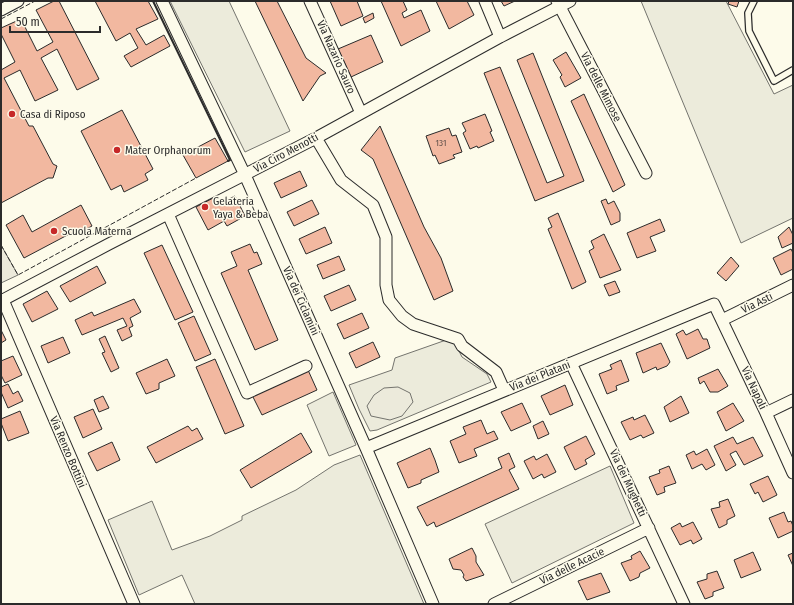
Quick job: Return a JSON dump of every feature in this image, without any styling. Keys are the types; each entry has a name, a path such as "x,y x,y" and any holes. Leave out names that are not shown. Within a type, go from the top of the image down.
{"street":[{"path":"1,10 18,1"},
{"name":"Via dei Ciclamini","path":"162,1 245,175 366,448 433,604"},
{"name":"Via Nazario Sauro","path":"310,1 361,113"},
{"path":"485,1 500,37"},
{"name":"Via Ciro Menotti","path":"2,301 109,244 316,138 562,3"},
{"name":"Via delle Mimose","path":"562,3 646,173"},
{"path":"316,138 341,180 373,205 386,237 386,285 389,300 402,316 412,324 458,339 462,346 496,372 504,390"},
{"path":"168,214 247,393 306,366"},
{"name":"Via Asti","path":"722,320 793,285"},
{"name":"Via Renzo Bottini","path":"2,301 134,604"},
{"name":"Via dei Platani","path":"366,448 714,304"},
{"name":"Via Napoli","path":"714,304 793,473"},
{"name":"Via dei Mughetti","path":"571,363 684,604"},
{"path":"766,413 793,400"},
{"name":"Via delle Acacie","path":"494,604 649,528"}],"lane":[{"path":"754,1 748,14 749,32 774,81 793,70"}],"shaded area":[{"path":"170,1 229,1 290,131 245,152"},
{"path":"641,1 726,1 774,94 793,85 793,218 741,243"},
{"path":"1,245 18,275 1,283"},
{"path":"449,339 457,347 462,357 487,374 491,382 377,430 370,431 349,385 392,370 395,358"},
{"path":"398,387 410,393 413,402 402,416 390,420 371,416 367,406 374,395 384,388"},
{"path":"333,392 356,445 329,456 307,405"},
{"path":"360,455 424,604 195,604 182,575 139,595 108,520 152,501 172,550 210,536 242,520 242,516 296,490 334,465"},
{"path":"610,466 634,523 512,583 485,524"}],"building":[{"name":"Casa di Riposo","path":"54,1 59,1 99,79 77,90 57,49 41,58 58,90 35,101 20,70 4,78 29,126 33,126 53,164 57,166 53,178 48,178 1,203 1,70 15,62 1,34 1,28 21,19 37,51 53,42 36,10"},
{"path":"95,1 148,1 158,19 136,29 146,45 164,35 170,46 131,67 124,56 138,48 130,33 116,41"},
{"path":"255,1 277,1 306,58 326,73 320,76 303,101"},
{"path":"330,1 357,1 363,16 341,26"},
{"path":"381,1 403,1 407,10 402,13 404,18 421,10 430,31 401,46"},
{"path":"436,1 467,1 474,15 449,29"},
{"path":"501,1 515,1 504,6"},
{"path":"729,1 739,1 737,7 728,4"},
{"path":"373,13 374,18 365,23 363,18"},
{"path":"371,35 383,62 351,77 338,49"},
{"path":"566,52 581,78 565,87 560,77 562,75 553,60"},
{"path":"533,53 584,181 535,201 484,73 500,67 547,183 564,176 517,60"},
{"path":"584,94 625,185 613,192 571,101"},
{"name":"Mater Orphanorum","path":"122,110 153,169 145,174 148,180 124,192 121,185 111,190 81,131"},
{"path":"485,114 492,131 490,132 494,141 478,148 477,146 470,149 463,133 466,131 462,123"},
{"path":"380,126 424,227 441,258 453,291 434,300 373,159 361,150"},
{"path":"449,128 452,136 456,135 462,152 453,155 455,158 439,164 435,155 433,156 426,136"},
{"path":"215,138 228,161 196,178 183,155"},
{"path":"300,171 307,186 281,198 274,183"},
{"path":"235,196 245,216 227,226 224,221 208,230 196,207 215,197 219,204"},
{"path":"606,199 608,204 614,201 620,213 620,221 611,225 601,201"},
{"path":"312,200 319,214 294,226 287,212"},
{"name":"Scuola Materna","path":"81,205 92,226 79,233 77,230 24,258 6,225 23,215 32,232"},
{"path":"558,213 586,282 572,289 548,229 552,227 548,218"},
{"path":"660,219 665,231 650,237 656,251 637,258 627,233"},
{"path":"325,227 332,243 306,254 299,239"},
{"path":"789,227 793,235 793,243 782,248 778,237"},
{"path":"604,234 621,270 600,278 589,251 594,248 591,241"},
{"path":"250,244 254,253 257,252 262,264 248,270 278,340 255,350 221,273 237,266 231,252"},
{"path":"162,245 193,312 175,320 144,253"},
{"path":"791,249 793,253 793,269 781,275 773,258"},
{"path":"339,256 345,270 323,279 317,265"},
{"path":"731,257 739,266 726,281 717,273"},
{"path":"97,266 106,283 70,302 60,286"},
{"path":"615,281 620,292 609,296 604,285"},
{"path":"349,285 356,300 331,311 324,296"},
{"path":"47,291 58,309 32,322 23,304"},
{"path":"134,299 141,312 130,318 133,326 129,328 132,336 122,341 117,330 127,326 123,318 82,335 75,320 92,312 94,316"},
{"path":"362,313 369,328 344,339 337,324"},
{"path":"194,316 211,354 195,361 178,323"},
{"path":"698,329 703,339 707,339 710,348 687,359 676,334 683,330 686,335"},
{"path":"1,330 6,340 1,343"},
{"path":"105,336 119,368 111,372 102,353 105,352 99,339"},
{"path":"63,337 70,353 48,363 41,346"},
{"path":"373,342 380,357 356,368 349,353"},
{"path":"661,343 670,362 667,366 657,370 656,367 643,373 636,353"},
{"path":"13,356 22,375 5,383 1,375 1,361"},
{"path":"167,359 175,376 159,383 159,389 146,394 136,373"},
{"path":"215,359 244,426 225,434 196,367"},
{"path":"621,360 629,381 616,386 617,390 607,394 599,374 612,369 610,365"},
{"path":"718,369 728,386 718,392 710,392 704,381 700,384 698,378"},
{"path":"308,370 317,390 262,415 252,395"},
{"path":"8,384 13,394 18,391 23,401 8,408 1,392 1,387"},
{"path":"565,385 573,405 550,415 541,396"},
{"path":"103,396 109,408 99,412 94,400"},
{"path":"681,396 689,413 670,422 664,407"},
{"path":"522,403 531,422 511,431 501,412"},
{"path":"733,403 744,421 726,431 717,412"},
{"path":"93,409 102,429 83,438 74,417"},
{"path":"20,411 29,433 8,441 1,423 1,419"},
{"path":"645,415 654,433 643,438 641,435 630,440 621,422 633,417 634,420"},
{"path":"481,420 487,434 494,431 498,439 474,449 477,456 459,463 450,441 466,434 463,427"},
{"path":"543,421 549,434 538,439 533,426"},
{"path":"188,426 192,431 197,428 203,439 156,463 147,447"},
{"path":"301,433 312,452 251,488 240,470"},
{"path":"586,436 595,454 585,460 587,464 575,470 564,447"},
{"path":"733,437 737,444 753,437 763,456 744,465 736,451 730,454 736,465 726,471 714,446"},
{"path":"112,442 120,460 97,471 88,453"},
{"path":"430,448 439,472 421,480 421,483 408,488 397,463"},
{"path":"707,449 715,465 706,470 702,464 692,469 686,455 694,451 696,455"},
{"path":"509,453 515,467 509,470 519,489 436,527 434,522 427,526 417,507 502,468 498,458"},
{"path":"547,454 556,472 544,478 542,474 533,479 524,461 534,456 536,460"},
{"path":"669,466 676,483 664,487 665,492 657,495 649,477 660,473 659,470"},
{"path":"768,476 777,495 763,502 758,492 755,494 750,484"},
{"path":"728,499 735,516 727,520 727,524 719,528 711,509 720,507 719,502"},
{"path":"784,512 788,522 791,521 793,531 778,538 769,518"},
{"path":"693,522 702,539 693,544 691,540 680,545 671,528 680,523 682,527"},
{"path":"472,548 476,556 476,562 484,575 466,581 461,570 453,569 449,559"},
{"path":"640,551 650,568 640,573 639,577 630,581 621,563 632,559 631,556"},
{"path":"753,552 761,570 741,578 734,560"},
{"path":"793,553 793,566 788,555"},
{"path":"717,571 724,588 713,592 713,596 705,599 697,582 707,579 707,574"},
{"path":"601,573 610,592 587,600 578,581"}],"fence":[{"path":"1,19 35,1"},
{"path":"1,245 18,275 196,178"}],"wall":[{"path":"153,1 230,160 228,161"}],"place":[{"name":"Casa di Riposo","path":"12,114"},
{"name":"Mater Orphanorum","path":"117,150"},
{"name":"Gelateria Yaya & Beba","path":"205,207"},
{"name":"Scuola Materna","path":"54,231"}]}
